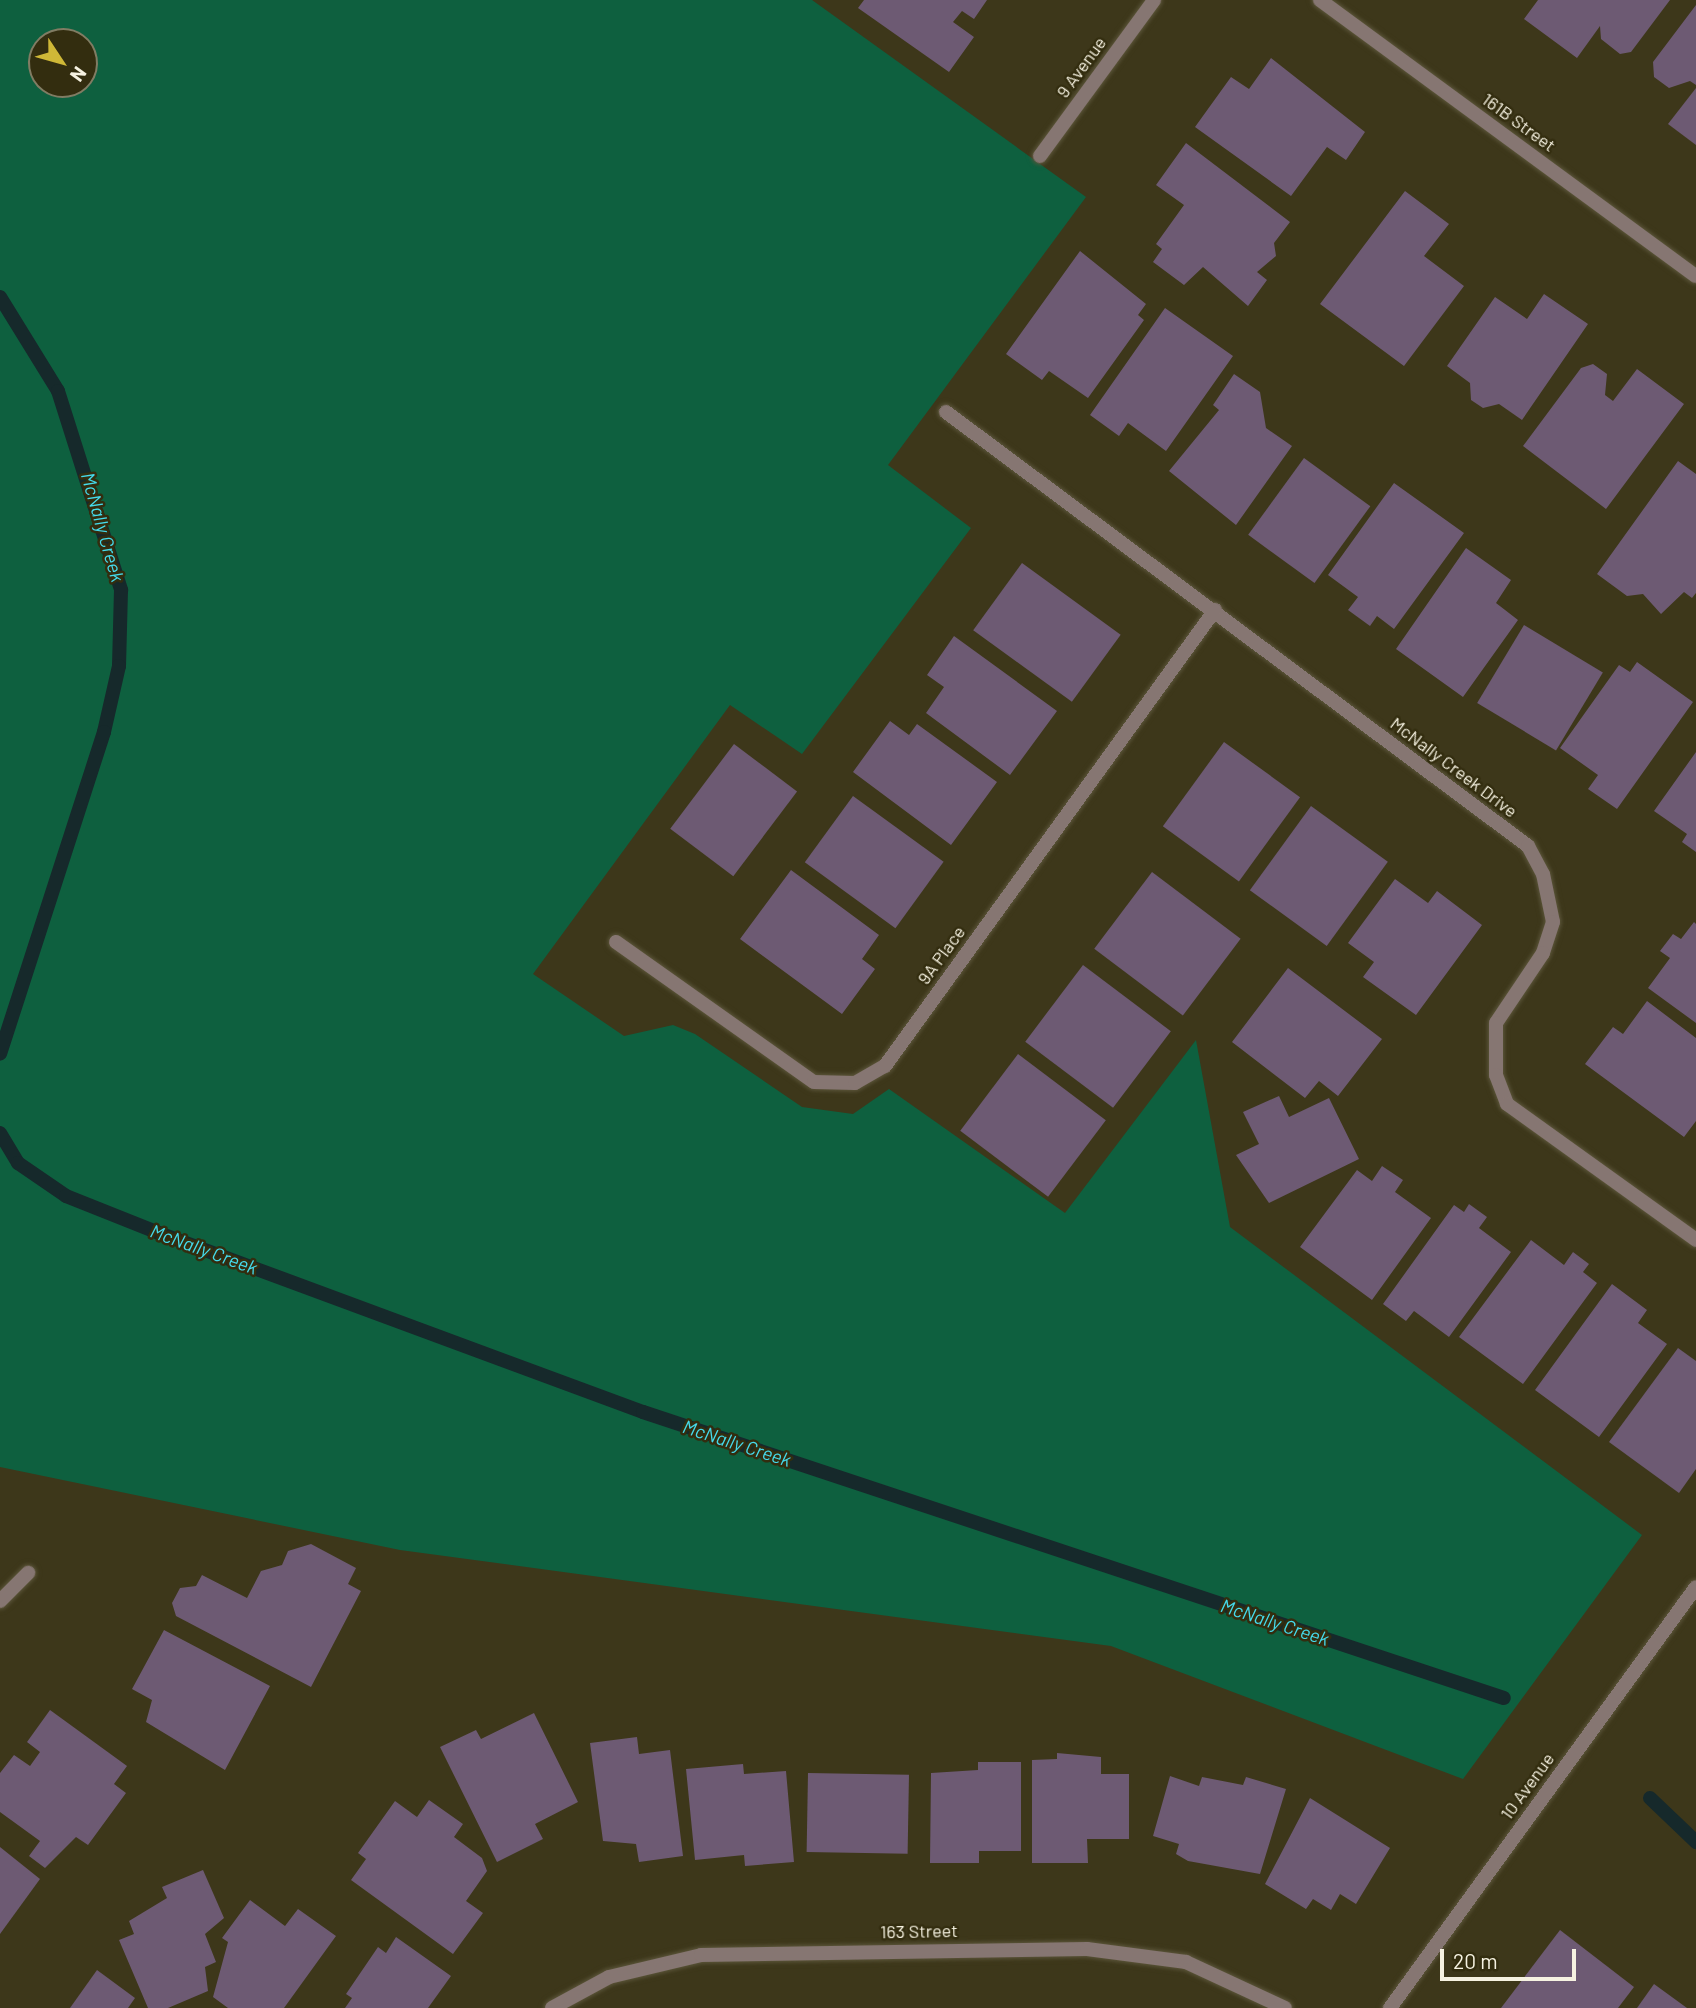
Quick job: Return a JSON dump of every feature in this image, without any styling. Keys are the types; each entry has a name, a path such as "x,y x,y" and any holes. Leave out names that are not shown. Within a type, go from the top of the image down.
{"street":[{"name":"9 Avenue","path":"1040,156 1154,0"},
{"name":"161B Street","path":"1320,0 1696,276"},
{"name":"McNally Creek Drive","path":"946,412 1528,846 1543,874 1553,922 1543,953 1496,1023 1496,1075 1507,1104 1696,1240"},
{"name":"9A Place","path":"616,942 814,1082 855,1083 885,1066 1215,610"},
{"path":"0,1601 28,1573"},
{"name":"10 Avenue","path":"1390,2008 1696,1587"},
{"name":"163 Street","path":"552,2008 609,1978 701,1955 1087,1949 1186,1962 1285,2008"}],"green space":[{"path":"0,0 812,0 1086,197 888,465 971,528 802,754 730,705 533,974 624,1036 673,1025 695,1034 802,1107 853,1114 889,1089 1065,1213 1196,1040 1230,1227 1642,1535 1463,1779 1111,1646 400,1550 0,1467"}],"building":[{"path":"864,0 987,0 974,19 962,11 953,22 974,37 949,72 858,8"},
{"path":"1538,0 1670,0 1631,52 1620,54 1601,39 1600,26 1577,58 1524,19"},
{"path":"1696,5 1696,85 1690,81 1669,88 1654,77 1653,62"},
{"path":"1271,58 1365,132 1346,160 1327,147 1291,196 1195,127 1231,77 1249,89"},
{"path":"1696,88 1696,145 1668,124"},
{"path":"1186,143 1290,222 1274,243 1276,256 1257,272 1267,280 1248,306 1203,267 1184,285 1153,262 1162,249 1156,244 1184,205 1156,185"},
{"path":"1405,191 1449,224 1424,256 1464,286 1404,366 1320,304"},
{"path":"1080,251 1146,304 1138,315 1144,320 1088,398 1049,371 1042,380 1006,354"},
{"path":"1544,294 1588,324 1522,420 1499,404 1483,408 1471,400 1470,383 1447,366 1495,297 1527,319"},
{"path":"1165,308 1233,356 1166,451 1128,423 1119,436 1090,415"},
{"path":"1593,364 1607,374 1605,395 1613,401 1637,369 1684,404 1606,509 1523,446 1581,368"},
{"path":"1234,374 1260,392 1266,428 1292,446 1236,525 1169,471 1219,410 1213,405"},
{"path":"1304,458 1370,506 1314,583 1248,535"},
{"path":"1678,461 1696,474 1696,593 1692,598 1684,592 1661,614 1643,594 1627,596 1597,574"},
{"path":"1394,483 1464,533 1394,629 1377,616 1370,626 1348,610 1358,597 1328,575"},
{"path":"1466,548 1511,580 1496,603 1518,620 1463,697 1396,649"},
{"path":"1022,563 1121,635 1072,702 973,630"},
{"path":"1524,625 1603,672 1556,750 1477,703"},
{"path":"954,636 1057,711 1010,775 926,713 944,687 927,675"},
{"path":"1637,662 1693,702 1617,809 1588,789 1598,775 1560,748 1619,665 1630,672"},
{"path":"890,721 909,735 917,724 997,782 951,845 853,772"},
{"path":"1224,742 1300,797 1239,881 1163,826"},
{"path":"734,744 797,792 733,876 670,829"},
{"path":"1696,752 1696,852 1682,842 1687,834 1654,811"},
{"path":"853,796 944,862 895,928 805,862"},
{"path":"1311,806 1388,862 1327,946 1250,890"},
{"path":"791,870 879,935 862,959 875,969 842,1014 740,939"},
{"path":"1152,872 1241,939 1183,1015 1094,949"},
{"path":"1395,879 1428,903 1437,891 1482,925 1416,1015 1363,977 1374,962 1348,943"},
{"path":"1694,922 1696,1023 1648,988 1670,958 1660,951 1673,934 1681,939"},
{"path":"1083,965 1171,1031 1113,1108 1025,1042"},
{"path":"1288,968 1382,1039 1338,1096 1319,1081 1305,1098 1232,1042"},
{"path":"1647,1001 1696,1038 1696,1121 1684,1137 1585,1064 1613,1027 1623,1034"},
{"path":"1018,1054 1106,1120 1048,1197 960,1131"},
{"path":"1279,1096 1289,1117 1329,1098 1359,1159 1269,1203 1236,1155 1259,1144 1243,1112"},
{"path":"1382,1166 1403,1180 1395,1192 1431,1218 1372,1300 1300,1247 1357,1170 1372,1181"},
{"path":"1469,1204 1487,1217 1479,1228 1511,1252 1449,1337 1414,1311 1406,1321 1383,1304 1454,1205 1464,1212"},
{"path":"1531,1240 1564,1265 1573,1252 1589,1264 1583,1272 1597,1283 1523,1384 1459,1337"},
{"path":"1612,1284 1647,1310 1638,1323 1667,1344 1599,1437 1535,1390"},
{"path":"1678,1348 1696,1361 1696,1469 1679,1493 1609,1442"},
{"path":"311,1544 356,1568 348,1584 361,1591 311,1687 176,1616 172,1603 180,1588 196,1586 202,1575 247,1598 261,1571 282,1565 288,1551"},
{"path":"164,1630 270,1686 225,1770 146,1722 152,1700 132,1689"},
{"path":"50,1710 127,1766 114,1784 126,1793 88,1845 76,1837 45,1868 29,1856 40,1841 0,1812 0,1773 14,1755 30,1766 40,1752 27,1742"},
{"path":"534,1713 578,1802 535,1824 543,1839 497,1862 440,1747 476,1730 481,1739"},
{"path":"637,1737 639,1754 670,1750 683,1856 639,1862 636,1844 603,1841 590,1743"},
{"path":"1057,1753 1101,1757 1101,1774 1129,1774 1129,1839 1087,1839 1088,1863 1032,1863 1032,1760 1057,1759"},
{"path":"978,1762 1021,1762 1021,1851 979,1851 979,1863 930,1863 931,1773 978,1770"},
{"path":"743,1764 744,1774 786,1771 794,1862 745,1866 744,1855 695,1860 686,1769"},
{"path":"808,1773 909,1775 908,1854 807,1852"},
{"path":"1170,1776 1199,1786 1202,1777 1243,1785 1246,1777 1286,1789 1260,1874 1188,1861 1176,1854 1179,1844 1153,1836"},
{"path":"1310,1798 1390,1848 1356,1904 1340,1894 1331,1910 1313,1899 1306,1909 1265,1884"},
{"path":"429,1800 463,1824 454,1837 482,1858 487,1871 466,1901 483,1913 453,1954 351,1880 366,1859 358,1853 395,1801 417,1817"},
{"path":"0,1847 40,1879 0,1934"},
{"path":"203,1870 224,1918 205,1934 216,1962 205,1967 208,1991 168,2008 148,2008 119,1940 134,1934 129,1921 167,1898 162,1887"},
{"path":"250,1900 285,1926 298,1909 336,1936 284,2008 228,2008 213,1997 228,1942 222,1938"},
{"path":"1560,1930 1634,1987 1618,2008 1501,2008"},
{"path":"396,1937 451,1976 428,2008 345,2008 352,1998 346,1994 378,1947 386,1953"},
{"path":"97,1970 135,1998 128,2008 70,2008"},
{"path":"1654,1984 1687,2008 1637,2008"}],"waterway":[{"name":"McNally Creek","path":"0,297 58,391 121,590 119,666 104,732 0,1054"},
{"name":"McNally Creek","path":"0,1133 18,1163 66,1196 159,1233 643,1412 1504,1698"},
{"name":"McNally Creek","path":"1650,1798 1696,1842"}]}
